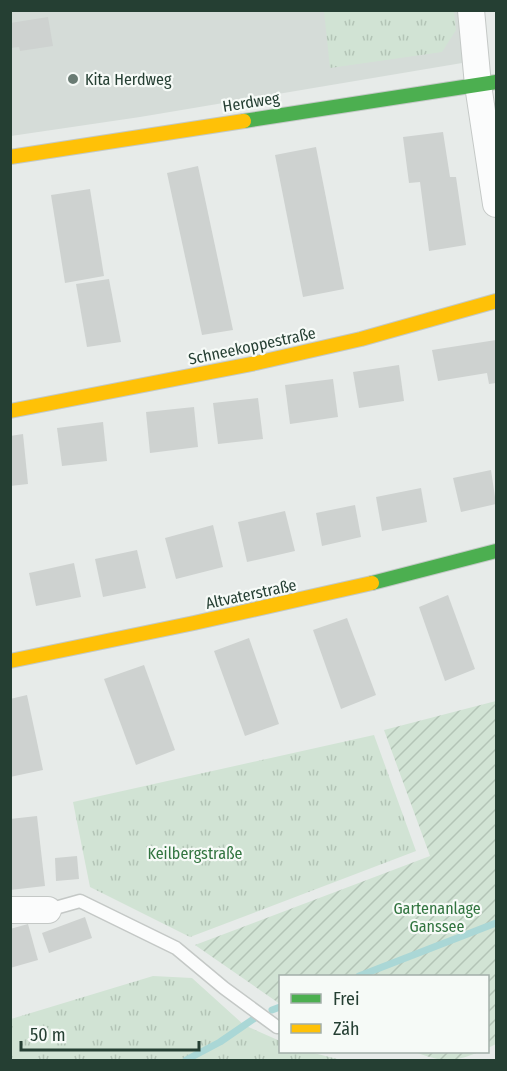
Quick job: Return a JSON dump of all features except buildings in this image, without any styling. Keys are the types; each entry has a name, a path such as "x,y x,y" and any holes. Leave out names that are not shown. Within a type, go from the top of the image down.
{"street":[{"path":"471,10 487,83 496,204"},
{"name":"Herdweg","path":"10,156 487,83"},
{"name":"Schneekoppestraße","path":"10,411 267,361 361,339 496,301"},
{"name":"Altvaterstraße","path":"10,661 245,613 401,577 496,551"},
{"path":"10,910 48,910"}],"lane":[{"path":"48,910 80,902 176,948 224,988 278,1027"}],"shaded area":[{"path":"10,11 460,11 468,62 140,117 11,136"}],"green space":[{"path":"324,11 454,11 456,30 442,52 330,68"},
{"name":"Gartenanlage Ganssee","path":"496,701 496,1044 489,1048 489,975 279,975 279,1003 195,945 430,856 384,730"},
{"name":"Keilbergstraße","path":"374,735 416,851 190,937 90,887 73,802"},
{"path":"153,976 192,978 244,1025 279,1041 279,1053 314,1053 341,1060 11,1060 11,1019"},
{"path":"417,1053 476,1053 453,1060 433,1058"}],"waterway":[{"path":"362,975 496,923"},
{"path":"272,1010 279,1007"},
{"path":"186,1060 220,1042 255,1018"}],"traffic: fast":[{"path":"244,121 496,82"},
{"path":"372,583 496,551"}],"traffic: slow":[{"path":"10,157 244,121"},
{"path":"10,411 256,363 361,339 496,301"},
{"path":"10,661 372,583"}],"place":[{"name":"Kita Herdweg","path":"73,79"}]}
